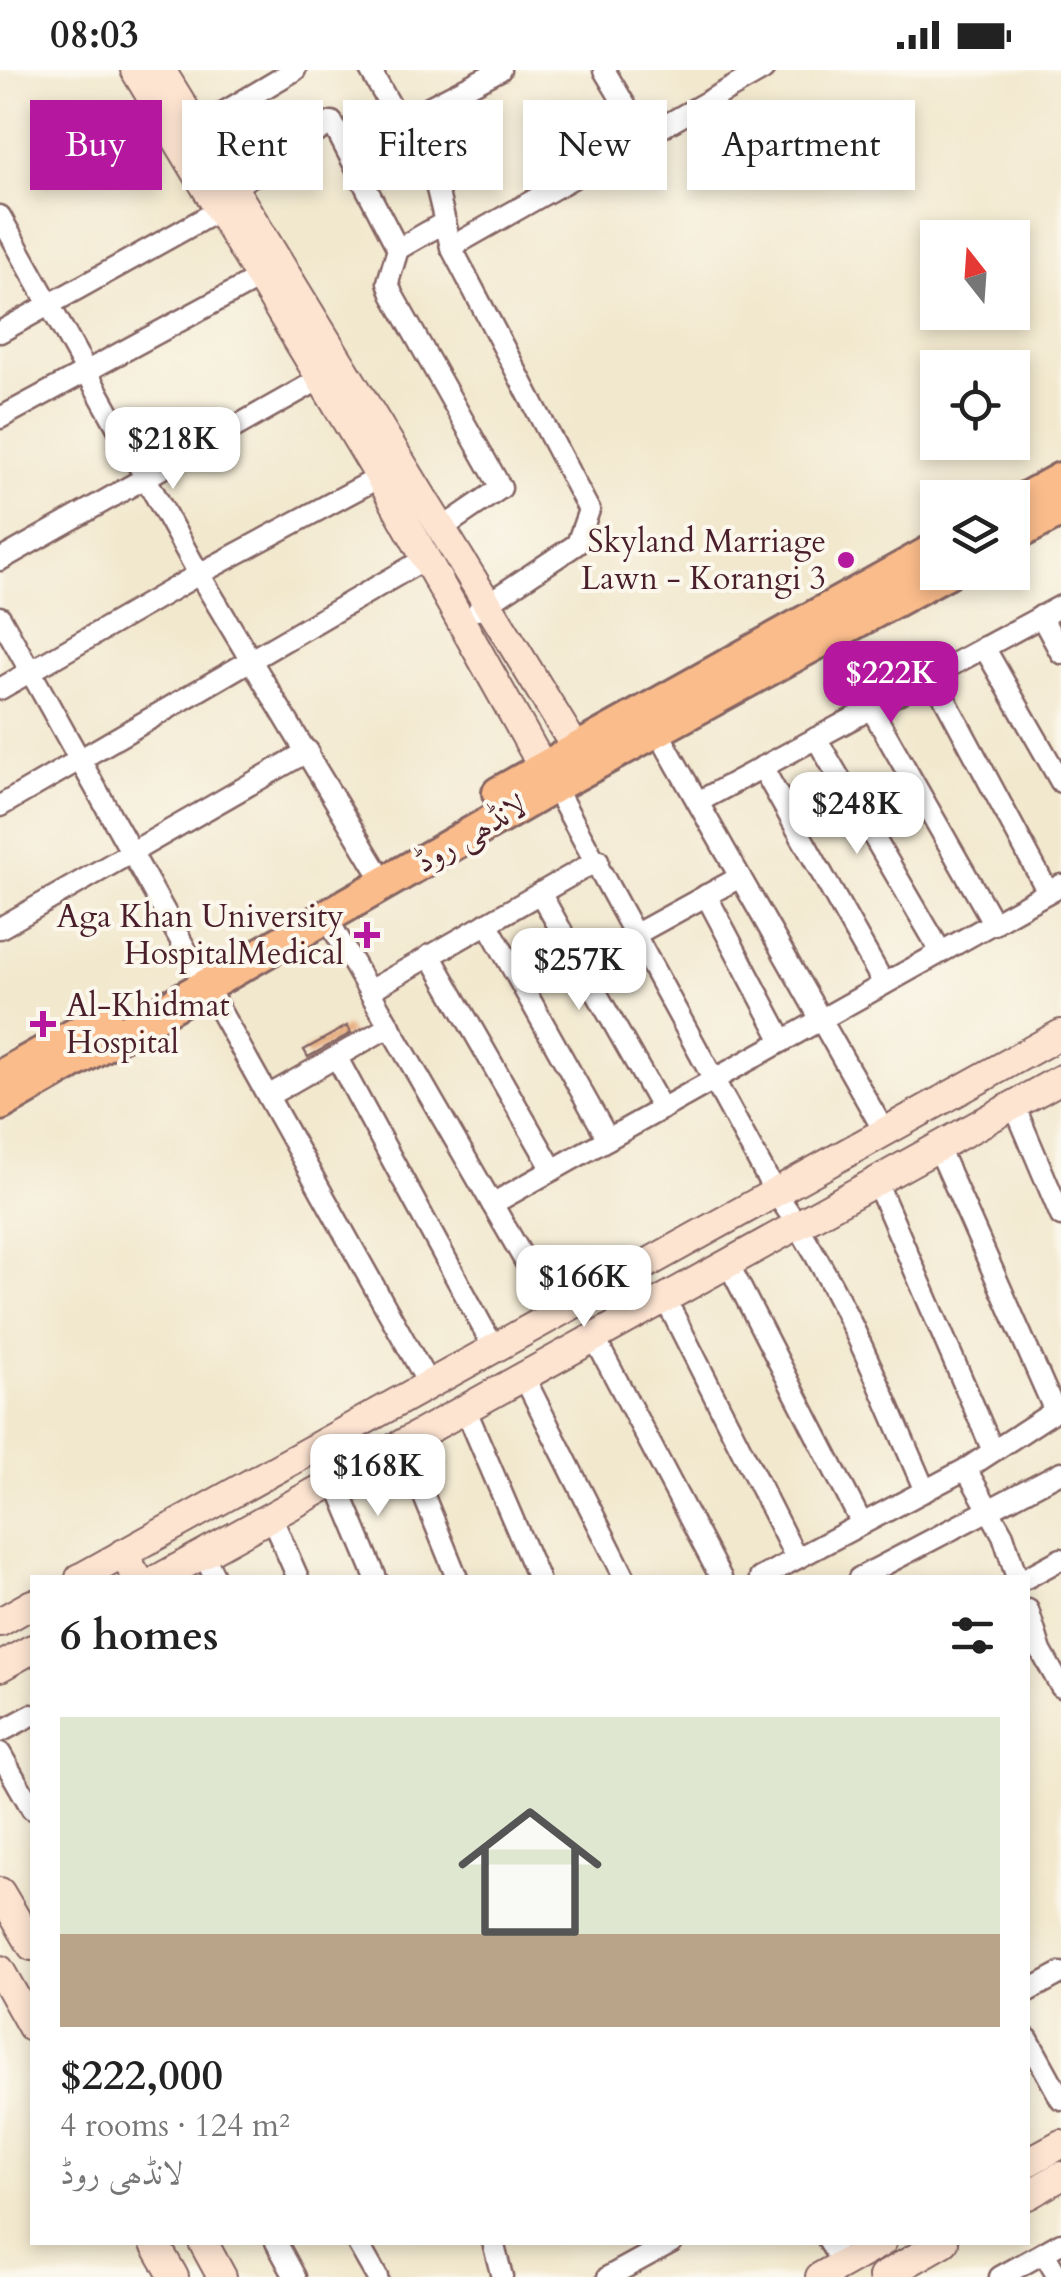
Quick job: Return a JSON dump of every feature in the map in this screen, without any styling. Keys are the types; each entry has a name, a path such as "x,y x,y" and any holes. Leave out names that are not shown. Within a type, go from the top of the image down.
{"main road":[{"path":"1030,496 1061,479"},
{"path":"1030,526 1061,510"},
{"name":"لانڈھی روڈ","path":"0,1104 375,867 583,758 920,559"},
{"name":"لانڈھی روڈ","path":"583,758 658,732 920,587"},
{"name":"لانڈھی روڈ","path":"0,1077 327,918 548,777"}],"street":[{"path":"136,70 182,129"},
{"path":"161,70 182,124"},
{"path":"244,100 296,70"},
{"path":"370,70 387,100"},
{"path":"442,100 500,70"},
{"path":"604,70 622,100"},
{"path":"667,124 763,70"},
{"path":"0,332 228,198 332,122 398,249"},
{"path":"223,190 583,758"},
{"path":"437,190 451,247 588,510 577,544 460,622"},
{"path":"451,247 551,190"},
{"path":"228,198 261,277 598,860 775,1192 798,1224 876,1378 925,1491"},
{"path":"0,216 199,574 254,659 375,867"},
{"path":"441,530 502,488 388,282 398,249 445,222"},
{"path":"0,418 261,277"},
{"path":"0,560 320,379"},
{"path":"0,689 199,574 380,477"},
{"path":"0,806 423,560"},
{"path":"698,802 1061,606"},
{"path":"1041,616 1061,652"},
{"path":"0,617 428,1383"},
{"path":"984,647 1061,782"},
{"path":"492,1204 1055,889 932,675"},
{"path":"871,708 994,924"},
{"path":"658,732 820,1022 906,1165"},
{"path":"816,738 941,952"},
{"path":"0,928 308,752"},
{"path":"762,767 884,984"},
{"path":"369,991 598,860"},
{"path":"638,933 740,877"},
{"path":"540,893 662,1109"},
{"path":"706,896 783,1040"},
{"path":"327,918 555,1314"},
{"path":"487,923 608,1139"},
{"path":"430,955 553,1170"},
{"path":"268,1096 390,1026"},
{"path":"92,1575 130,1566 428,1383 1061,1034"},
{"path":"337,1058 504,1342 528,1373 624,1575"},
{"path":"171,1575 209,1565 270,1516 1061,1079"},
{"path":"1014,1105 1061,1216"},
{"path":"765,1575 966,1469 1058,1408 938,1147"},
{"path":"876,1181 993,1451"},
{"path":"728,1263 862,1524"},
{"path":"665,1298 796,1558"},
{"path":"594,1337 719,1575"},
{"path":"465,1408 537,1575"},
{"path":"402,1442 455,1575"},
{"path":"966,1469 1003,1534 1016,1575"},
{"path":"865,1575 1061,1472"},
{"path":"335,1480 375,1575"},
{"path":"270,1516 297,1575"},
{"path":"1030,1576 1061,1559"},
{"path":"0,1622 30,1605"},
{"path":"1030,1616 1041,1651 1061,1687"},
{"path":"0,1667 30,1650"},
{"path":"0,1732 30,1716"},
{"path":"0,1753 27,1785"},
{"path":"0,1892 25,1917"},
{"path":"0,1970 30,2022"},
{"path":"1030,1990 1061,1974"},
{"path":"1030,2043 1061,2099"},
{"path":"1030,2161 1061,2144"},
{"path":"1030,2194 1061,2176"},
{"path":"156,2245 174,2277"},
{"path":"205,2245 222,2277"},
{"path":"278,2245 295,2277"},
{"path":"359,2245 377,2277"},
{"path":"493,2245 495,2275"},
{"path":"608,2277 636,2252 661,2245"},
{"path":"831,2261 874,2245"},
{"path":"883,2277 939,2245"},
{"path":"1000,2277 1052,2248 1058,2277"}],"building":[{"path":"347,1026 351,1033 308,1057 304,1050"}],"place":[{"name":"Skyland Marriage Lawn - Korangi 3","path":"846,560"},
{"name":"Aga Khan University HospitalMedical","path":"367,935"},
{"name":"Al-Khidmat Hospital","path":"43,1024"}]}
